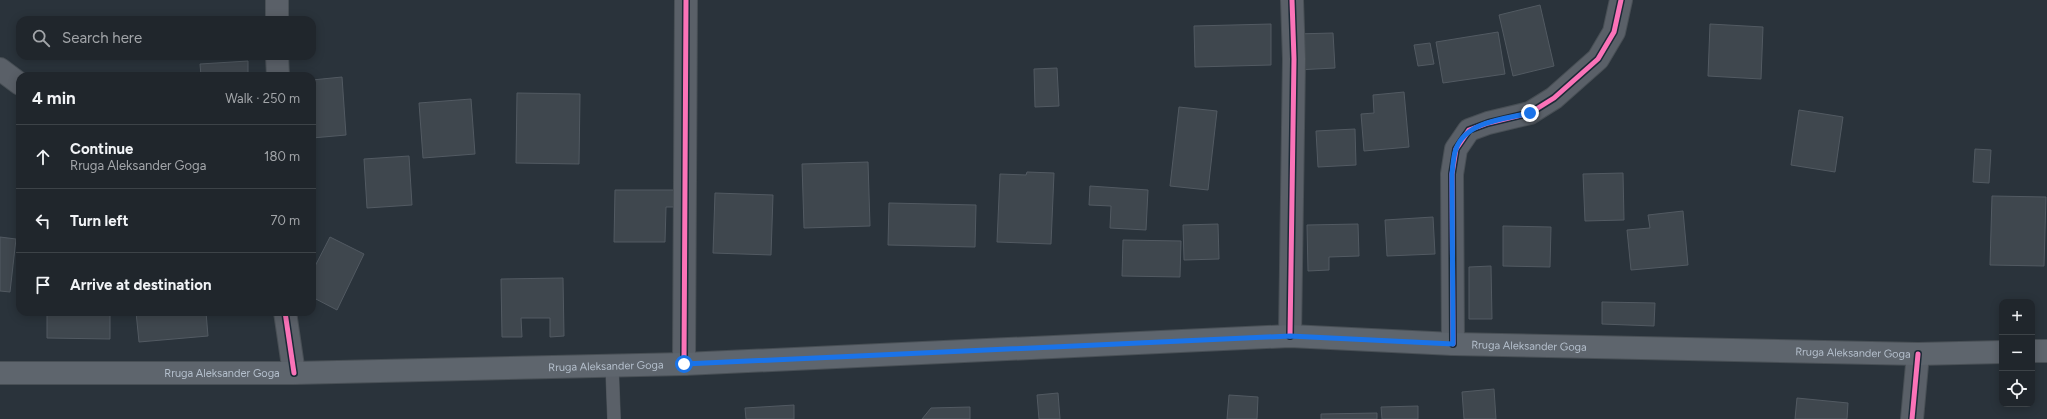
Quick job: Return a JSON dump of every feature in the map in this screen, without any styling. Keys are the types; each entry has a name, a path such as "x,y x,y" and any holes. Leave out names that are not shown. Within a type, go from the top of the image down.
{"main road":[{"name":"Rruga Aleksander Goga","path":"0,374 294,373 684,364 1290,336 1453,344 1918,354 1999,352"},
{"path":"2035,351 2047,351"}],"street":[{"path":"277,0 277,16"},
{"path":"684,364 686,0"},
{"path":"1290,336 1294,59 1292,0"},
{"path":"1453,344 1452,174 1456,149 1469,130 1488,123 1530,113 1554,98 1598,59 1614,32 1621,0"},
{"path":"277,60 278,72"},
{"path":"0,69 16,81"},
{"path":"286,316 294,373"},
{"path":"1912,419 1918,354"}],"lane":[{"path":"612,366 614,419"}],"building":[{"path":"1540,5 1554,66 1513,76 1499,15"},
{"path":"1271,24 1271,65 1195,67 1194,26"},
{"path":"1710,24 1763,27 1761,79 1708,76"},
{"path":"1498,32 1505,74 1443,83 1436,42"},
{"path":"1333,33 1335,68 1296,70 1295,34"},
{"path":"1430,43 1434,64 1418,66 1414,45"},
{"path":"248,61 248,72 201,72 200,64"},
{"path":"1057,68 1059,106 1035,107 1034,69"},
{"path":"342,77 346,135 316,138 316,80"},
{"path":"1404,92 1409,147 1364,151 1361,114 1374,113 1373,95"},
{"path":"517,93 580,94 579,164 516,163"},
{"path":"471,99 475,154 423,158 419,103"},
{"path":"1179,107 1217,111 1208,190 1170,186"},
{"path":"1799,110 1843,117 1835,172 1791,165"},
{"path":"1355,129 1356,165 1318,167 1316,131"},
{"path":"1975,149 1991,150 1989,183 1973,182"},
{"path":"409,156 412,205 367,208 364,159"},
{"path":"868,162 870,226 804,228 802,164"},
{"path":"1027,172 1054,173 1051,244 997,242 1000,174 1026,175"},
{"path":"1623,173 1624,220 1585,221 1583,174"},
{"path":"1090,186 1148,190 1146,230 1110,228 1111,206 1089,205"},
{"path":"615,190 675,190 675,207 666,207 665,242 614,242"},
{"path":"715,193 773,195 771,255 713,253"},
{"path":"1992,196 2046,197 2044,266 1990,265"},
{"path":"889,203 976,205 975,247 888,245"},
{"path":"1683,211 1688,265 1631,270 1627,230 1650,228 1648,215"},
{"path":"1433,217 1435,254 1387,256 1385,220"},
{"path":"1218,224 1219,259 1184,260 1183,225"},
{"path":"1358,224 1359,256 1329,257 1329,270 1308,271 1307,225"},
{"path":"1503,226 1551,227 1550,267 1503,266"},
{"path":"0,237 16,239 10,292 0,291"},
{"path":"330,237 364,254 337,310 316,299 316,264"},
{"path":"1123,240 1181,241 1180,277 1122,276"},
{"path":"1491,266 1492,319 1469,319 1469,267"},
{"path":"563,278 564,336 550,337 550,318 521,318 522,337 502,337 501,279"},
{"path":"1602,302 1655,303 1654,326 1602,324"},
{"path":"47,316 110,316 110,339 47,338"},
{"path":"136,316 206,316 208,336 139,342"},
{"path":"1494,389 1496,419 1464,419 1462,392"},
{"path":"1058,393 1060,419 1039,419 1037,395"},
{"path":"1229,395 1258,397 1257,419 1227,419"},
{"path":"1797,398 1848,403 1847,419 1795,419"},
{"path":"794,405 794,419 746,419 745,408"},
{"path":"1418,406 1418,419 1382,419 1381,407"},
{"path":"970,407 970,419 922,419 931,408"},
{"path":"1377,413 1377,419 1321,419 1321,414"}],"cycle path":[{"path":"684,364 686,0"},
{"path":"1290,336 1294,59 1292,0"},
{"path":"1453,344 1452,174 1456,149 1469,130 1488,123 1530,113 1554,98 1598,59 1614,32 1621,0"},
{"path":"286,316 294,373"},
{"path":"1912,419 1918,354"}],"route":[{"path":"684,364 1290,336 1453,344 1452,174 1456,149 1469,130 1488,123 1530,113"}]}
